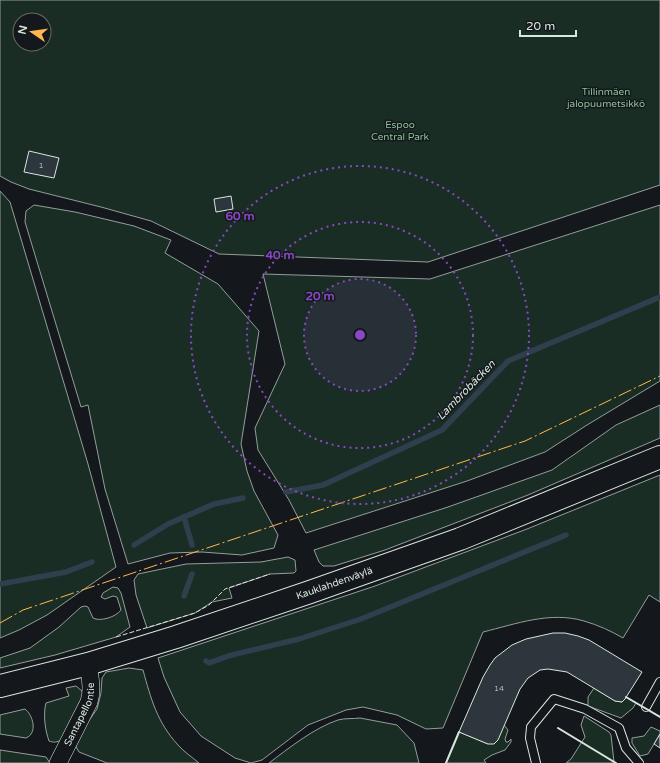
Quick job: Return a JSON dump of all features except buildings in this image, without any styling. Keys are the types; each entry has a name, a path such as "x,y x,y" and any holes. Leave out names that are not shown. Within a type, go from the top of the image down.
{"main road":[{"name":"Kauklahdenväylä","path":"0,686 88,664 310,592 460,539 660,457"}],"street":[{"name":"Santapellontie","path":"58,763 89,702 92,688 88,664"}],"lane":[{"path":"646,708 660,682"},
{"path":"536,763 530,738 531,727 554,699 585,709 619,728 626,748 639,763"}],"green space":[{"name":"Espoo Central Park","path":"0,0 660,0 660,185 428,262 219,254 151,221 29,189 0,176"},
{"path":"0,191 10,202 88,464 116,567 47,615 0,638"},
{"path":"34,205 75,212 134,226 171,240 165,253 218,284 259,331 241,444 247,471 254,491 278,535 274,548 242,555 202,552 170,553 128,564 105,489 88,405 81,407 25,222 26,211"},
{"path":"660,205 660,381 545,452 467,481 306,533 289,500 258,450 255,428 285,364 263,274 430,279"},
{"path":"660,405 660,438 528,495 385,550 334,566 323,566 319,562 314,550 448,507 552,470 616,425"},
{"path":"660,475 660,602 649,595 623,638 604,628 584,621 559,617 520,622 483,632 443,728 426,729 397,715 363,707 346,710 308,725 262,760 251,763 235,758 201,736 180,712 164,677 158,658 375,586 527,529"},
{"path":"288,557 295,560 296,571 294,573 270,574 229,588 232,598 212,602 195,613 147,628 136,595 134,580 138,574 186,564 261,562"},
{"path":"113,587 118,588 121,593 130,627 116,637 55,655 0,668 0,658 30,648 59,627 81,607 88,607 93,618 96,619 108,618 119,613 121,610 117,597 113,596 105,599 101,597 103,593"},
{"path":"129,668 143,670 152,700 165,728 180,748 199,763 107,763 79,752 75,745 85,726 97,709 101,693 102,678 106,672"},
{"path":"76,686 82,691 84,698 62,740 56,742 49,741 45,722 46,703 69,696 66,688"},
{"path":"594,688 615,701 622,702 626,697 636,703 633,708 621,718 588,706 588,697"},
{"path":"25,709 30,715 33,724 30,736 26,738 0,734 0,715"},
{"path":"584,716 609,732 611,735 614,762 616,763 566,763 571,759 585,737 581,725"},
{"path":"360,718 397,725 414,743 419,763 269,763 320,728 338,720"},
{"path":"504,725 508,730 505,739 506,742 511,739 511,742 505,750 484,760 486,763 446,763 459,732 488,744"},
{"path":"651,727 660,731 660,734 648,754 640,756 632,743 632,738 644,736"},
{"path":"0,750 46,757 50,763 0,763"}],"waterway":[{"name":"Lambrobäcken","path":"286,492 323,485 442,430 508,361 660,297"},
{"name":"Lambrobäcken","path":"134,545 168,524 214,504 243,498"},
{"path":"184,517 192,545"},
{"path":"206,661 209,663 228,656 299,639 361,619 566,535"},
{"name":"Lambrobäcken","path":"0,584 66,572 92,562"},
{"path":"184,596 192,574"}],"fence":[{"path":"116,637 195,613 209,605 225,589 270,574"}],"wall":[{"path":"626,697 660,717"},
{"path":"558,728 616,763"},
{"path":"446,763 459,732"}],"power":[{"path":"0,623 23,610 525,441 660,376"}],"park label":[{"name":"Tillinmäen jalopuumetsikkö","path":"606,98"}]}
